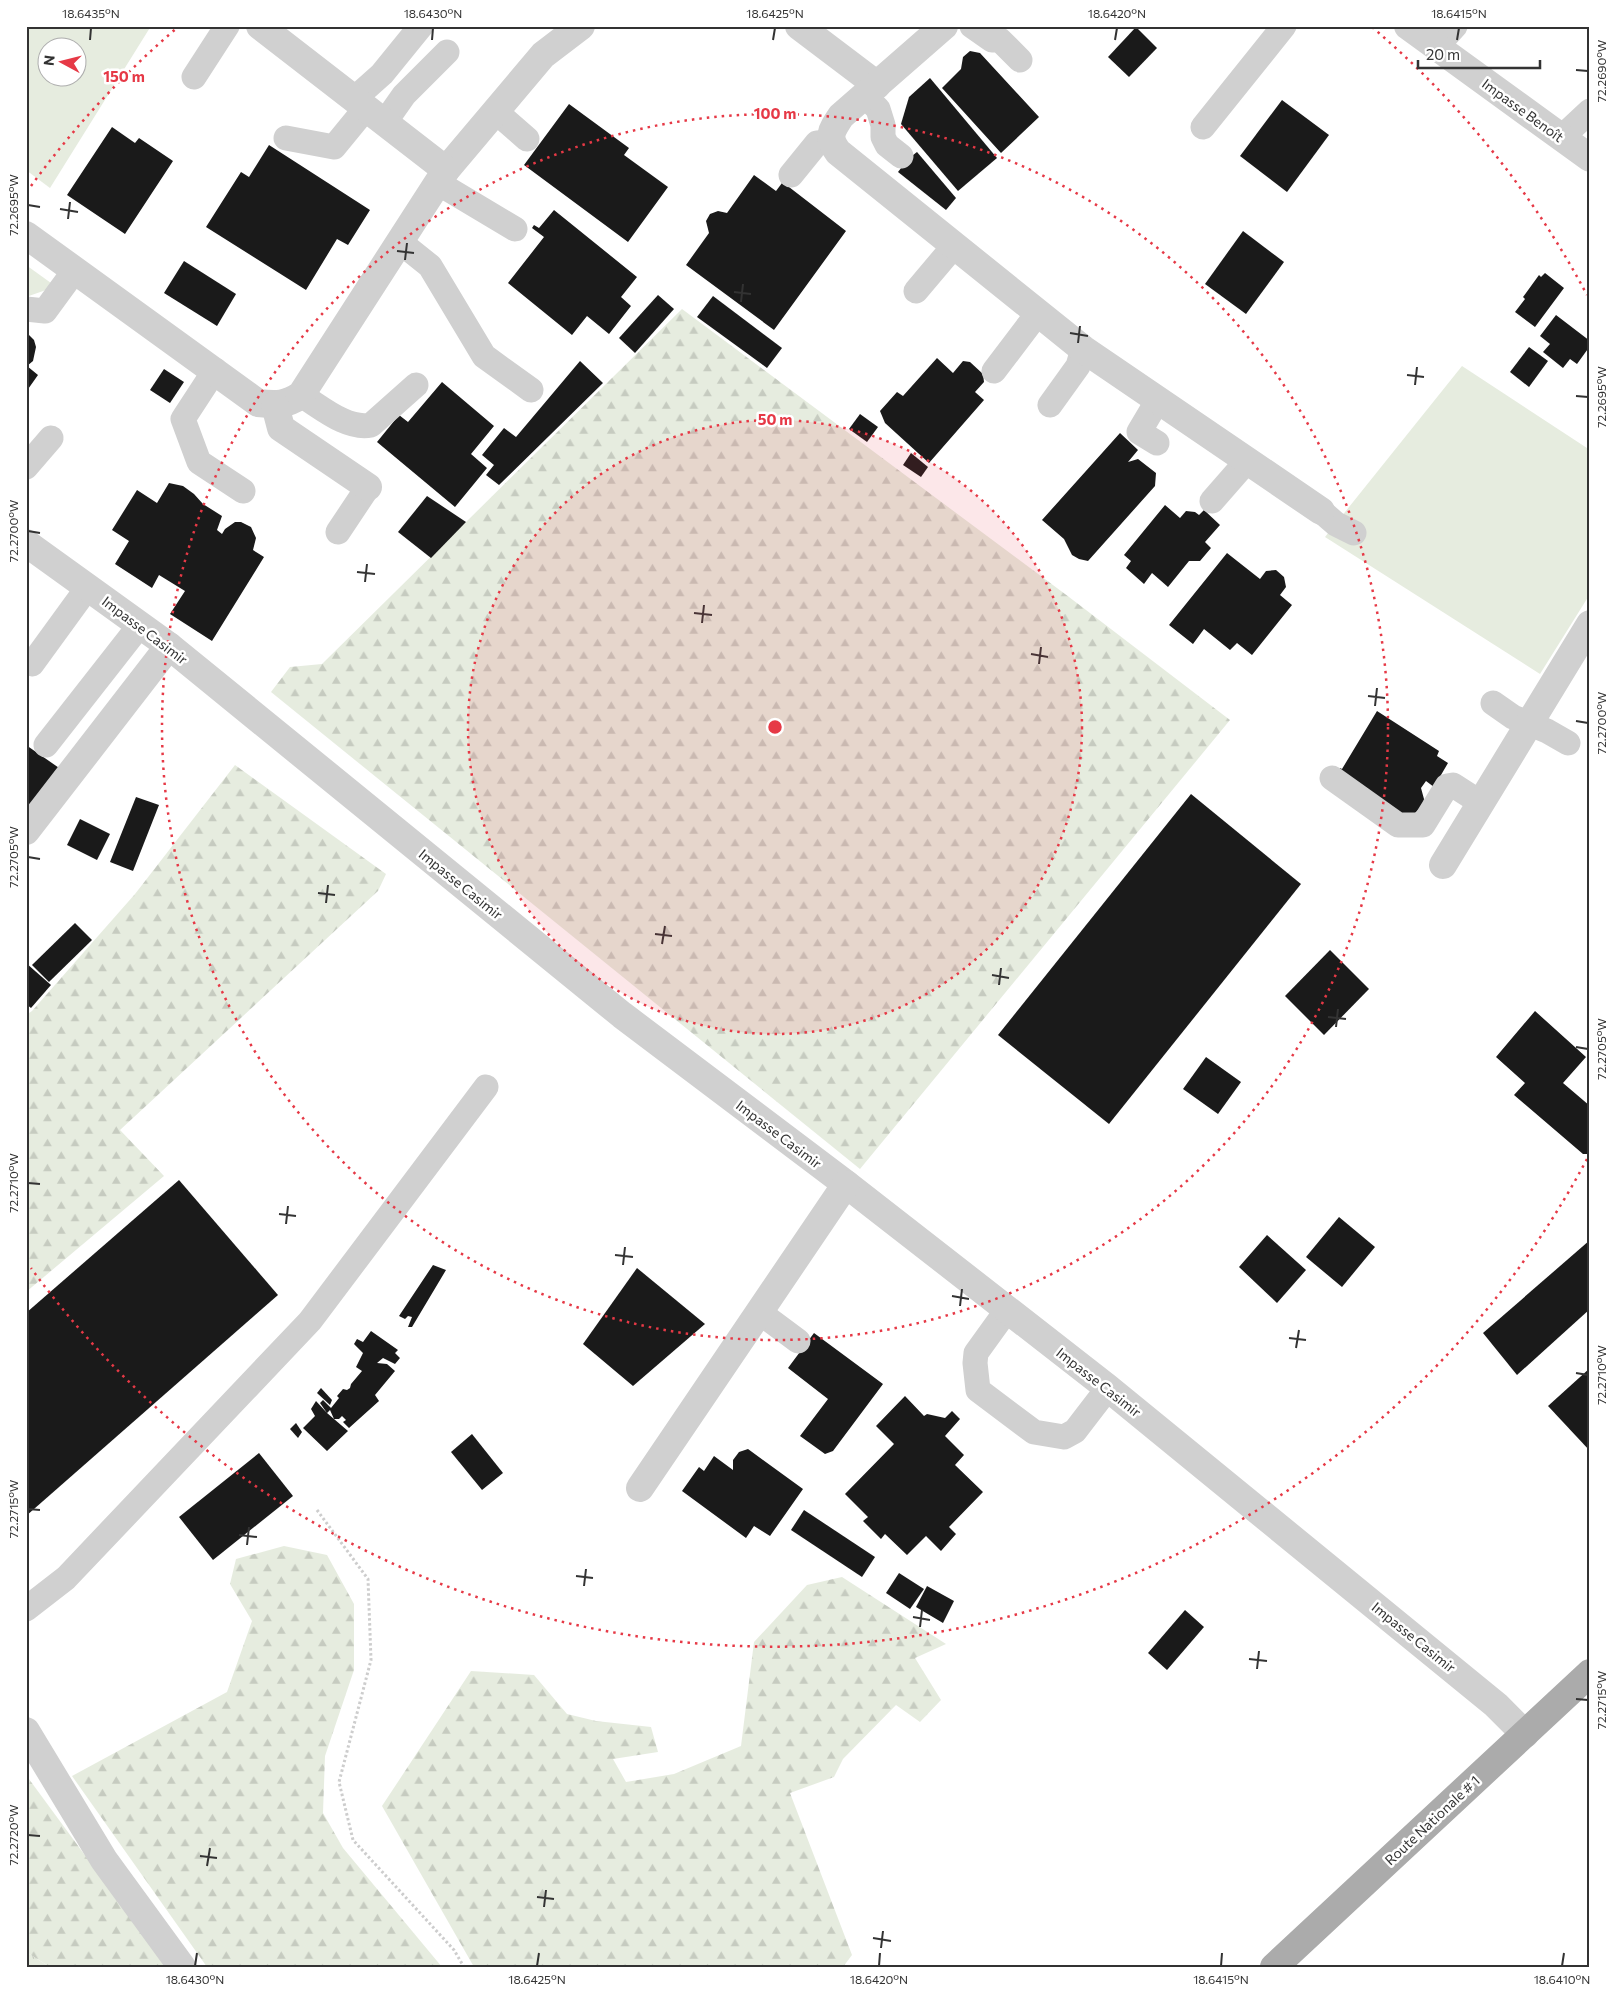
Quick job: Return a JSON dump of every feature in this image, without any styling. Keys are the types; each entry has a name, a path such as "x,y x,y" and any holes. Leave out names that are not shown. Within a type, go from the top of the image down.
{"main road":[{"name":"Route Nationale # 1","path":"1274,1967 1590,1673"}],"street":[{"path":"260,26 368,110 442,176"},
{"path":"26,235 215,370 258,403 275,404 290,402 301,395 442,176 543,55 580,26"},
{"path":"799,26 871,90"},
{"path":"944,26 841,116 832,130 831,142 838,152 1084,349 1321,511"},
{"name":"Impasse Benoît","path":"1408,26 1590,158"},
{"path":"275,404 282,428 368,487"},
{"name":"Impasse Casimir","path":"26,543 168,646 622,1015 846,1184 1108,1388 1496,1705 1524,1734"},
{"path":"1443,865 1590,624"},
{"path":"26,831 168,646"},
{"path":"640,1488 846,1184"},
{"path":"26,1730 104,1860 182,1967"}],"lane":[{"path":"194,77 227,26"},
{"path":"286,138 334,147 368,110 382,74 421,26"},
{"path":"972,26 992,40 1000,40 1020,60"},
{"path":"1203,127 1284,26"},
{"path":"1436,47 1455,26"},
{"path":"368,110 404,95 447,52"},
{"path":"871,90 883,125 883,137 887,145 901,156"},
{"path":"495,111 527,139"},
{"path":"1561,138 1590,112"},
{"path":"791,175 818,143 831,142"},
{"path":"442,176 515,229"},
{"path":"400,242 430,266 484,356 531,390"},
{"path":"916,291 954,246"},
{"path":"26,309 45,310 74,270"},
{"path":"994,371 1038,313"},
{"path":"1050,405 1078,366 1084,349"},
{"path":"215,370 183,419 199,462 243,491"},
{"path":"301,395 346,422 361,428 371,425 416,385"},
{"path":"1157,443 1139,432 1158,400"},
{"path":"26,467 51,438"},
{"path":"1212,501 1248,461"},
{"path":"338,532 368,487"},
{"path":"1321,511 1336,524 1354,533"},
{"path":"32,664 88,587"},
{"path":"46,745 140,625"},
{"path":"1493,703 1513,717 1568,743"},
{"path":"1332,778 1398,825 1423,825 1447,786 1453,785 1481,803"},
{"path":"26,1609 66,1578 310,1321 486,1087"},
{"path":"1007,1310 976,1353 975,1363 978,1390 993,1402 1034,1432 1064,1437 1075,1432 1108,1388"},
{"path":"759,1312 798,1341"}],"path":[{"path":"317,1510 368,1579 371,1660 339,1782 353,1840 454,1950 464,1967"}],"green space":[{"path":"26,26 151,26 50,188 26,170"},
{"path":"26,265 51,283 46,290 26,297"},
{"path":"682,309 1069,597 1230,720 860,1169 271,692 290,667 322,664"},
{"path":"1462,366 1590,450 1590,594 1540,674 1325,537"},
{"path":"235,765 386,874 378,891 120,1130 164,1176 26,1292 26,1015 32,1011 135,894"},
{"path":"284,1546 327,1555 354,1604 354,1670 325,1756 323,1813 343,1848 442,1967 207,1967 72,1776 227,1692 252,1621 230,1584 236,1559"},
{"path":"842,1577 946,1644 915,1658 941,1700 920,1722 896,1705 843,1759 834,1777 790,1793 852,1955 843,1967 474,1967 382,1806 471,1671 534,1675 567,1714 596,1721 651,1727 658,1752 613,1759 626,1782 674,1774 741,1746 754,1642 807,1585"},
{"path":"26,1775 167,1967 50,1967 26,1952"},
{"path":"26,1952 50,1967 26,1967"}],"building":[{"path":"1136,27 1157,48 1129,77 1108,57"},
{"path":"970,51 980,53 1039,117 1001,153 942,88 961,69 963,57"},
{"path":"930,78 997,158 958,191 901,124 909,97"},
{"path":"1282,100 1329,135 1287,192 1240,156"},
{"path":"569,104 629,148 624,155 668,187 628,242 524,165"},
{"path":"112,127 135,143 139,138 173,161 125,234 67,195"},
{"path":"269,145 370,210 348,245 337,239 306,290 206,227 241,172 249,177"},
{"path":"917,152 956,198 946,210 898,172 908,159"},
{"path":"754,175 776,191 782,183 789,187 846,231 774,330 686,265 709,233 706,221 710,214 718,211 727,213"},
{"path":"554,210 637,277 621,297 631,306 609,334 587,316 572,335 508,283 544,237 532,228 534,225 539,228"},
{"path":"1243,231 1284,262 1246,314 1205,284"},
{"path":"184,261 236,294 217,326 164,293"},
{"path":"1545,273 1564,288 1535,327 1515,312 1539,275 1541,277"},
{"path":"658,295 674,309 635,353 619,338"},
{"path":"713,296 782,348 767,368 697,317"},
{"path":"1556,315 1590,341 1590,346 1577,364 1570,359 1563,368 1543,352 1550,344 1540,336"},
{"path":"26,332 34,340 36,347 33,361 27,366 38,375 26,392"},
{"path":"1529,347 1548,361 1529,387 1510,372"},
{"path":"937,358 953,373 963,361 970,362 983,374 984,382 975,392 984,400 929,463 885,423 880,411 897,392 903,396"},
{"path":"580,361 603,383 499,485 486,475 494,465 482,455 504,428 516,437"},
{"path":"164,369 184,382 170,403 150,390"},
{"path":"442,382 494,426 471,454 487,468 455,507 377,442 399,415 408,422"},
{"path":"860,414 878,427 867,442 849,429"},
{"path":"1120,433 1138,450 1128,462 1138,459 1156,473 1155,486 1088,561 1079,559 1072,555 1064,539 1042,520"},
{"path":"911,453 928,467 921,477 903,465"},
{"path":"169,483 183,486 203,504 222,516 217,530 222,534 225,529 235,522 241,522 251,527 256,538 253,550 264,557 212,641 170,614 185,591 159,575 152,588 115,564 129,541 112,530 137,490 157,503"},
{"path":"427,496 466,522 431,558 398,532"},
{"path":"1165,505 1180,518 1186,511 1195,512 1199,515 1204,510 1220,525 1205,542 1211,548 1200,561 1189,561 1168,587 1152,573 1144,584 1126,568 1131,561 1124,555"},
{"path":"1227,553 1260,579 1266,571 1276,570 1284,577 1286,587 1280,595 1292,605 1252,655 1237,643 1230,650 1204,629 1193,644 1169,625"},
{"path":"1377,711 1439,751 1437,756 1448,763 1434,787 1426,781 1421,788 1424,799 1423,805 1415,813 1404,815 1337,773 1340,768 1342,769"},
{"path":"26,745 62,770 26,816"},
{"path":"1191,794 1301,884 1109,1124 998,1035"},
{"path":"136,797 159,805 133,871 110,862"},
{"path":"80,819 110,834 97,860 67,845"},
{"path":"75,923 92,940 49,982 32,965"},
{"path":"1330,950 1369,989 1324,1035 1285,996"},
{"path":"26,963 51,985 31,1008 26,1004"},
{"path":"1535,1011 1586,1057 1563,1083 1590,1106 1590,1154 1583,1154 1514,1095 1525,1083 1496,1057"},
{"path":"1206,1057 1241,1082 1218,1114 1183,1089"},
{"path":"179,1180 278,1295 26,1516 26,1313"},
{"path":"1339,1217 1375,1247 1342,1287 1306,1257"},
{"path":"1267,1235 1306,1270 1277,1303 1239,1267"},
{"path":"1590,1240 1590,1309 1517,1375 1483,1333"},
{"path":"433,1265 446,1270 412,1327 408,1327 412,1317 408,1316 405,1319 399,1316"},
{"path":"637,1268 705,1324 633,1386 583,1344"},
{"path":"371,1331 398,1350 395,1353 400,1358 395,1364 383,1358 377,1363 387,1364 395,1371 375,1395 379,1401 349,1428 343,1422 346,1420 342,1416 339,1419 334,1419 330,1410 327,1413 320,1403 323,1400 331,1408 339,1398 337,1396 343,1389 347,1390 350,1388 362,1371 356,1367 363,1353 354,1344 357,1339 363,1342"},
{"path":"814,1333 883,1384 833,1451 825,1454 800,1436 828,1399 788,1368"},
{"path":"1590,1368 1590,1451 1548,1406"},
{"path":"321,1388 332,1400 330,1405 317,1393"},
{"path":"905,1396 924,1416 927,1414 945,1418 952,1411 960,1419 945,1436 964,1455 955,1465 983,1492 949,1527 956,1534 941,1551 926,1536 907,1555 885,1534 881,1539 863,1521 868,1517 845,1494 894,1444 876,1426"},
{"path":"316,1401 348,1431 327,1451 303,1428 315,1416 311,1409"},
{"path":"296,1423 302,1432 298,1438 290,1429"},
{"path":"472,1434 503,1473 482,1490 451,1452"},
{"path":"748,1449 803,1489 770,1536 754,1526 746,1538 682,1491 699,1467 704,1471 714,1456 733,1470 733,1460 739,1452"},
{"path":"259,1453 293,1496 213,1560 179,1517"},
{"path":"804,1510 875,1557 862,1577 791,1530"},
{"path":"899,1573 924,1589 910,1609 886,1593"},
{"path":"927,1586 954,1601 943,1623 916,1607"},
{"path":"1185,1610 1204,1627 1167,1670 1148,1653"}]}
